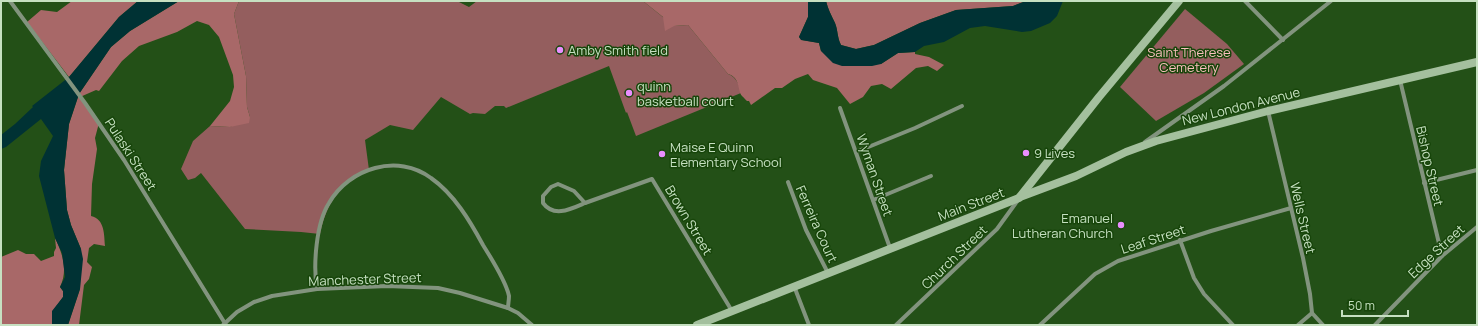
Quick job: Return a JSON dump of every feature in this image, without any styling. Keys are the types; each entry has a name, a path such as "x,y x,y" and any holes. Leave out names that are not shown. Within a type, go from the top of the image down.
{"main road":[{"name":"Main Street","path":"696,325 1019,198 1094,102 1179,1"},
{"name":"New London Avenue","path":"1019,198 1076,176 1137,147 1200,128 1477,62"}],"street":[{"name":"Pulaski Street","path":"10,1 124,160 224,324"},
{"path":"1245,1 1283,40"},
{"path":"1137,147 1224,86 1331,1"},
{"name":"Bishop Street","path":"1400,80 1442,256"},
{"path":"856,152 915,128 962,106"},
{"name":"Wyman Street","path":"840,108 890,248"},
{"name":"Wells Street","path":"1268,111 1310,294 1312,313"},
{"path":"317,289 314,274 319,232 328,203 346,184 365,171 388,165 402,165 431,177 451,197 467,218 494,262 509,296 508,308"},
{"path":"1424,183 1477,170"},
{"path":"873,200 931,176"},
{"name":"Brown Street","path":"586,203 574,191 558,184 551,187 543,196 542,201 547,208 555,212 571,209 652,179 732,311"},
{"name":"Ferreira Court","path":"788,182 806,230 828,273"},
{"name":"Church Street","path":"896,325 997,229 1019,198"},
{"name":"Leaf Street","path":"1040,325 1095,274 1118,261 1180,240 1291,208"},
{"name":"Edge Street","path":"1375,325 1442,256 1477,227"},
{"path":"1180,240 1194,278 1204,294 1233,325"},
{"name":"Manchester Street","path":"224,324 237,312 254,302 272,296 317,289 387,286 438,288 460,293 508,308 518,313 532,325"},
{"path":"794,286 809,325"},
{"path":"1298,325 1312,313 1324,325"}],"green space":[{"path":"239,1 457,1 469,7 477,1 643,1 674,26 688,25 728,74 731,75 739,84 741,93 636,136 609,66 506,108 504,106 495,106 485,114 470,114 441,97 413,130 390,125 365,140 369,170 352,179 339,191 330,204 320,234 245,229 201,173 195,178 188,180 181,169 193,141 210,126 230,127 250,117 247,107 246,76 234,14"},
{"name":"Saint Therese Cemetery","path":"1185,9 1227,44 1244,64 1204,93 1156,121 1120,87"}],"shaded area":[{"path":"72,1 138,1 119,17 69,77 27,22 41,10 57,12"},
{"path":"179,1 239,1 234,14 246,76 247,107 250,117 249,123 230,127 210,126 230,101 234,87 233,75 219,37 209,25 197,21 177,32 139,46 122,61 99,91 96,90 80,97 99,123 95,138 97,149 92,184 91,216 99,220 103,228 105,246 94,244 89,248 87,262 92,267 89,279 84,285 79,325 68,325 80,289 81,249 71,225 67,210 64,170 69,124 79,94 111,47 130,31"},
{"path":"643,1 808,1 808,17 799,37 802,40 819,43 821,51 881,64 898,53 915,52 915,54 929,57 944,65 937,71 928,66 916,68 891,89 882,84 871,86 863,97 850,104 837,88 813,80 808,74 795,79 782,88 775,88 751,105 749,101 747,101 740,93 735,78 728,74 688,25 674,26 665,31 663,17"},
{"path":"826,1 1026,1 1013,6 956,10 920,23 874,45 856,49 841,45 836,26"},
{"path":"55,238 64,262 64,275 60,287 63,291 63,297 53,311 52,325 1,325 1,257 18,250 26,254 34,254 41,261 54,256 56,248"}],"water":[{"path":"138,1 179,1 130,31 111,47 79,94 69,124 64,170 67,210 71,225 81,249 83,259 80,289 68,325 52,325 52,311 63,297 63,291 60,287 65,277 62,253 55,238 39,176 41,161 53,136 41,119 6,147 1,149 1,135 15,124 33,107 32,106 69,77 119,17"},
{"path":"808,1 826,1 836,26 841,45 856,49 874,45 920,23 956,10 1013,6 1026,1 1063,1 1057,16 1050,23 1031,31 1022,32 985,26 970,28 944,42 924,46 915,52 898,53 881,64 872,66 842,66 833,63 821,51 819,43 801,40 799,37 808,17"}],"place":[{"name":"Amby Smith field","path":"560,50"},
{"name":"quinn basketball court","path":"629,93"},
{"name":"9 Lives","path":"1026,153"},
{"name":"Maise E Quinn Elementary School","path":"662,154"},
{"name":"Emanuel Lutheran Church","path":"1121,225"}]}
